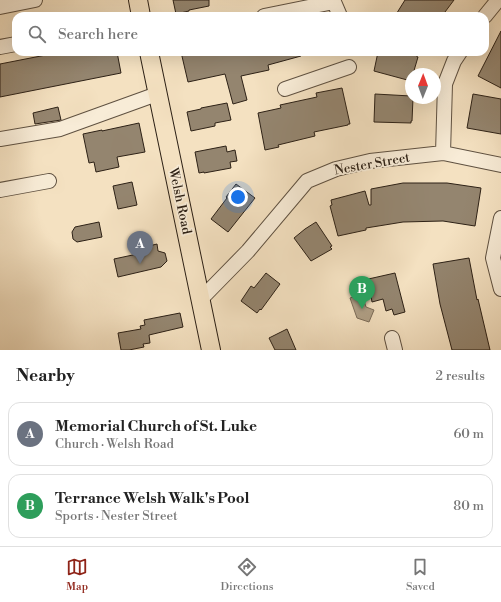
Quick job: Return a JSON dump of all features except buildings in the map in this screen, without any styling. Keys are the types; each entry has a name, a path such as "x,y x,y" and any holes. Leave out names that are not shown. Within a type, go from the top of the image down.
{"main road":[{"path":"138,0 140,12"},
{"name":"Welsh Road","path":"150,56 211,350"}],"street":[{"path":"0,7 35,0"},
{"path":"488,12 498,0"},
{"path":"284,12 334,2 338,12"},
{"path":"0,47 12,45"},
{"path":"443,153 445,84 457,56"},
{"path":"285,89 349,67"},
{"path":"0,139 60,129 157,94"},
{"name":"Nester Street","path":"201,299 248,251 307,181 336,169 370,161 443,153 501,165"},
{"path":"0,190 49,181"},
{"path":"501,218 498,246 493,258 501,289"}],"shaded area":[{"path":"362,294 366,307 374,310 369,322 357,318 350,298"}],"place":[{"name":"Memorial Church of St. Luke","path":"140,264"},
{"name":"Terrance Welsh Walk's Pool","path":"362,309"}]}
